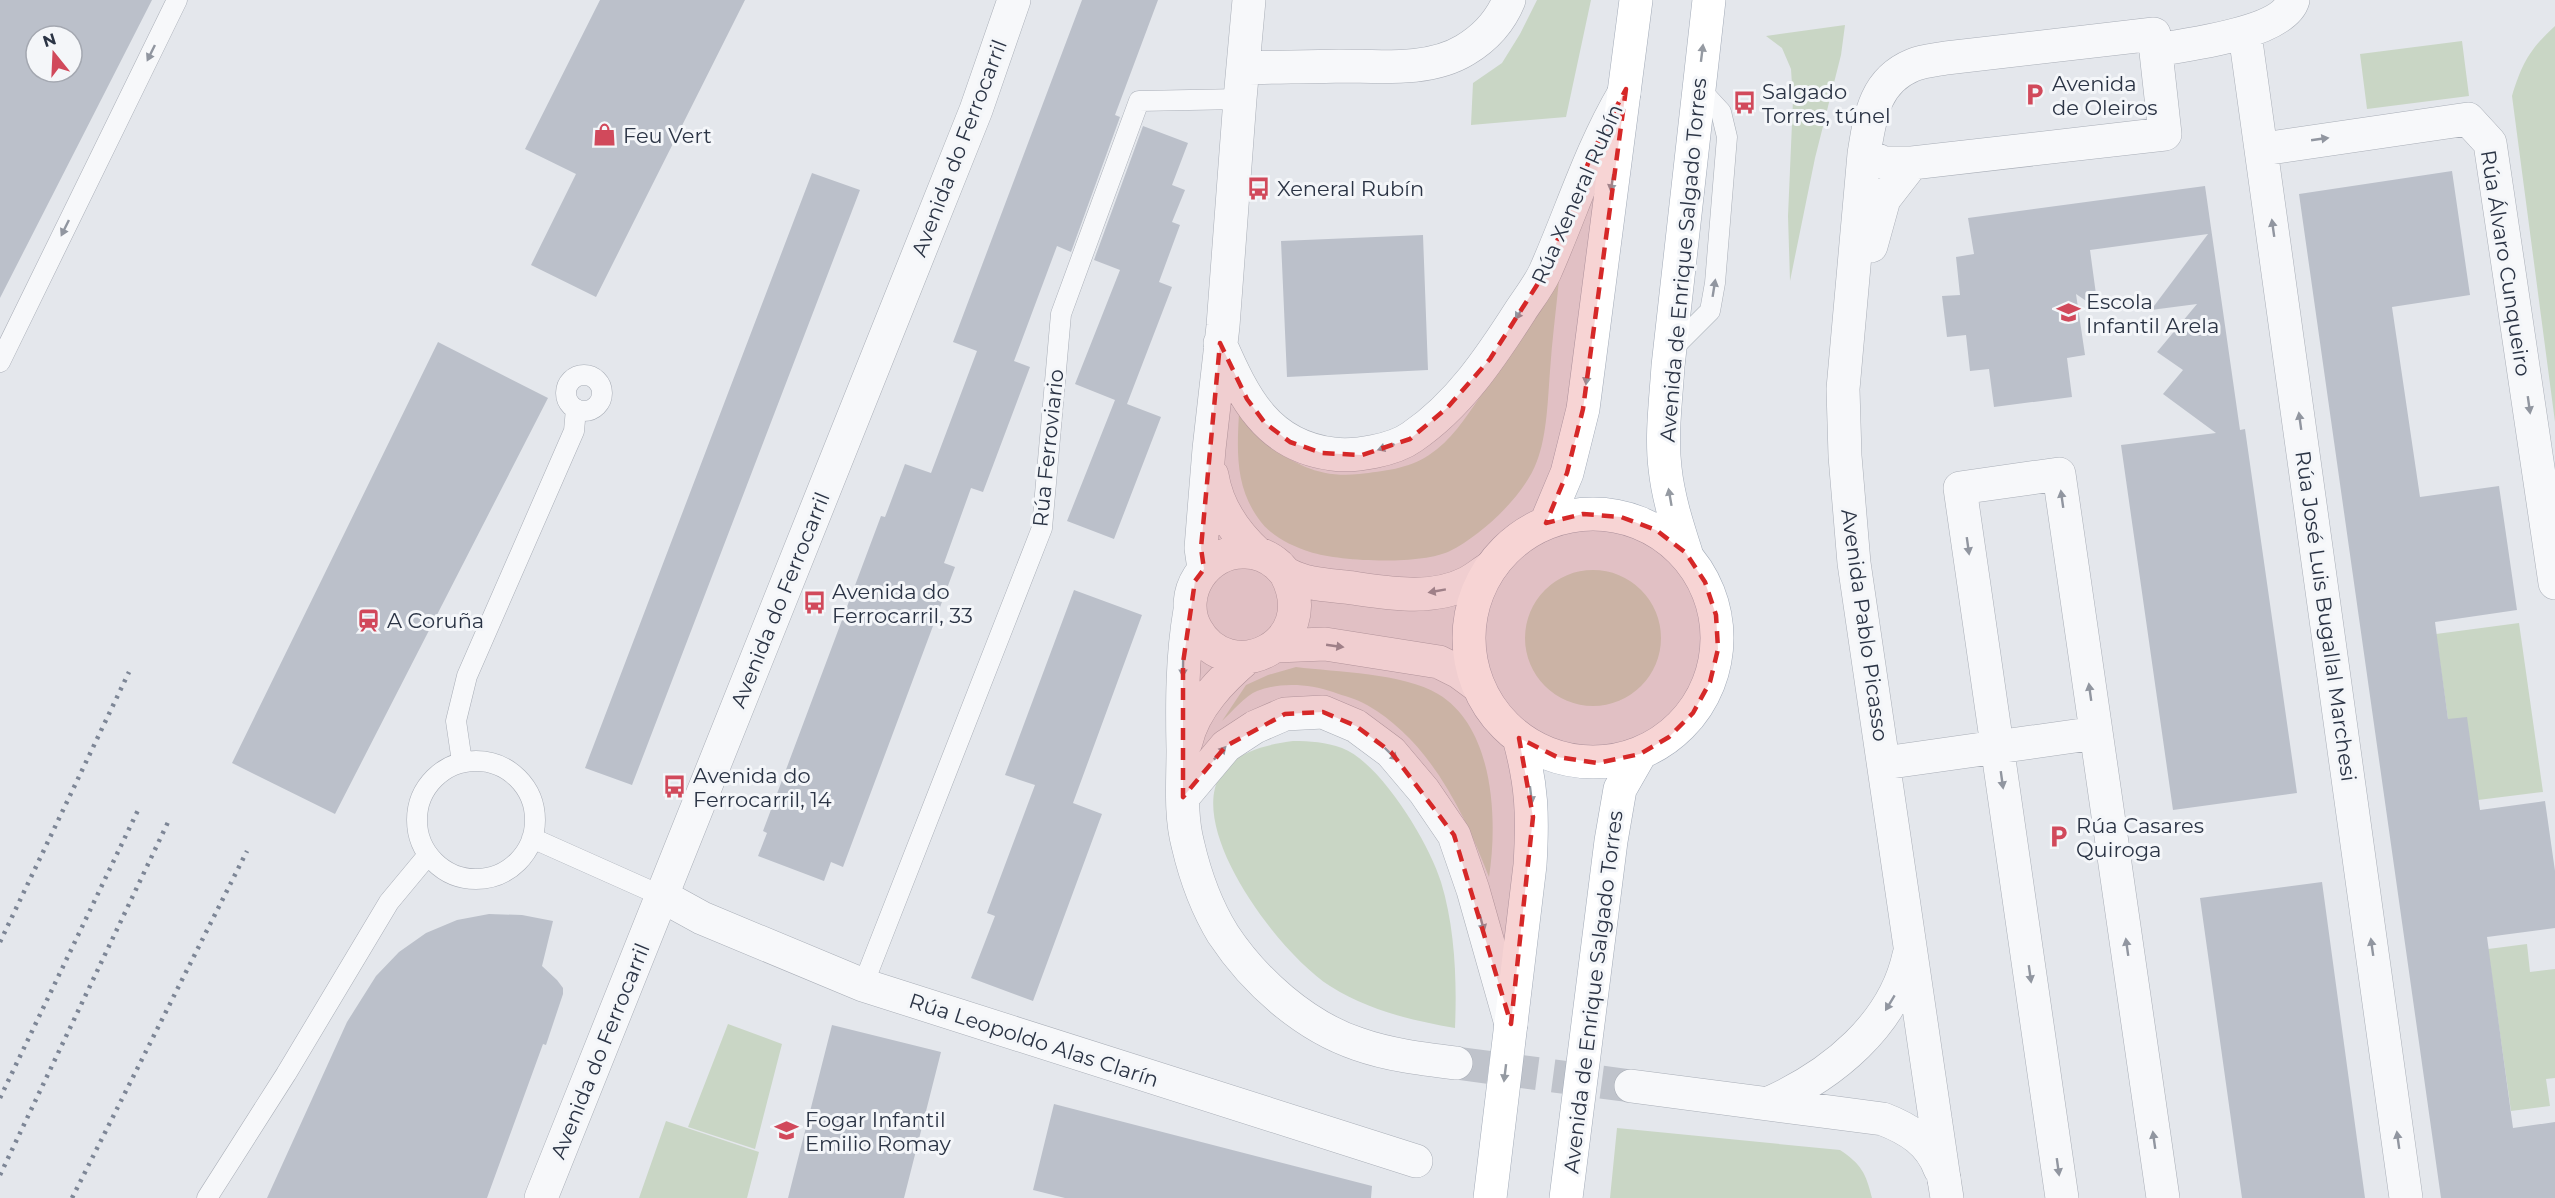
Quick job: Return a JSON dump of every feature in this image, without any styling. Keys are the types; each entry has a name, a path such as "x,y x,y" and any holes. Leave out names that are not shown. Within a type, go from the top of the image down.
{"main road":[{"path":"1546,523 1567,473 1583,409 1636,0"},
{"name":"Avenida de Enrique Salgado Torres","path":"1686,554 1671,506 1664,467 1665,417 1670,351 1709,0"},
{"path":"1583,514 1621,517 1656,530 1686,554 1705,582 1716,615 1718,649 1710,682 1693,713 1669,737 1640,754 1598,763 1588,762 1557,757 1519,738 1495,715 1478,686 1468,646 1473,606 1490,568 1515,541 1546,523 1583,514"},
{"path":"1490,1198 1530,865 1533,817 1528,770 1519,738"},
{"name":"Avenida de Enrique Salgado Torres","path":"1566,1198 1611,842 1620,789 1640,754"}],"street":[{"name":"Avenida do Ferrocarril","path":"541,1198 975,110 1014,0"},
{"path":"1204,569 1201,548 1209,449 1250,0"},
{"path":"1241,83 1434,61 1463,52 1487,35 1504,12 1509,0"},
{"path":"2156,50 2245,34 2273,20 2294,0"},
{"path":"2154,34 2156,50 2165,134 1912,163 1884,163 1864,154 1872,108 1888,79 1914,64 1946,58 2154,34"},
{"name":"Rúa José Luis Bugallal Marchesi","path":"2245,34 2406,1198"},
{"name":"Rúa Xeneral Rubín","path":"1220,343 1247,399 1265,423 1290,442 1322,453 1362,455 1410,439 1448,408 1490,359 1544,274 1593,151 1626,88"},
{"name":"Rúa Álvaro Cunqueiro","path":"2262,149 2468,119 2490,143 2555,583"},
{"name":"Avenida Pablo Picasso","path":"1864,154 1843,389 1845,456 1854,564 1945,1189"},
{"path":"1850,323 1884,199 1912,163"},
{"path":"1209,449 1214,490 1221,507 1242,539 1258,554"},
{"path":"2062,1198 1960,488 2059,474 2163,1198"},
{"path":"1183,758 1194,718 1225,676 1287,634 1294,620 1296,604 1293,588 1286,574 1269,558 1244,551 1229,553 1215,559 1195,581 1191,595 1183,663 1183,758 1183,797 1187,844 1201,886 1222,933 1253,972 1295,1009 1328,1031 1358,1044 1405,1056 1456,1063"},
{"path":"1286,574 1305,581 1332,586 1403,595 1466,584 1490,568"},
{"path":"1190,610 1194,626 1203,640 1216,650 1232,656 1325,645 1439,662 1459,672 1478,686"},
{"path":"1183,797 1226,746 1255,727 1285,714 1323,712 1356,726 1391,752 1424,791 1454,835 1473,890 1511,1024"},
{"path":"1884,763 2096,733"},
{"name":"Rúa Leopoldo Alas Clarín","path":"662,896 702,918 863,985 1416,1161"},
{"path":"1769,1103 1795,1091 1827,1071 1863,1037 1895,995 1905,975 1910,948"},
{"path":"1631,1086 1883,1119 1915,1134"},
{"name":"Avenida Pablo Picasso","path":"1932,1094 1929,1109 1915,1134 1937,1161 1945,1189"}],"lane":[{"path":"0,362 177,0"},
{"name":"Rúa Ferroviario","path":"863,985 1042,528 1061,315 1139,100 1241,83"},
{"path":"462,762 456,721 467,676 573,430 576,409"},
{"path":"482,760 501,765 517,776 529,791 535,810 535,829 532,838 529,848 516,864 500,874 480,879 461,877 443,869 428,855 419,838 416,819 420,799 430,782 444,770 462,762 482,760"},
{"path":"532,838 662,896"},
{"path":"207,1198 286,1074 389,902 428,855"}],"highlighted area":[{"path":"1626,89 1583,409 1567,473 1546,523 1583,514 1621,517 1656,530 1686,553 1705,582 1716,615 1718,649 1710,682 1693,713 1669,737 1640,754 1598,763 1557,757 1519,738 1533,817 1511,1024 1454,835 1391,752 1356,726 1323,712 1285,714 1226,746 1183,797 1183,663 1195,581 1204,569 1201,548 1220,343 1247,399 1265,423 1290,442 1322,453 1362,455 1410,439 1447,408 1490,359 1544,274 1593,151"}],"green space":[{"path":"1537,0 1591,0 1566,117 1471,125 1473,83 1502,63"},
{"path":"1845,25 1841,55 1815,158 1790,281 1788,216 1793,100 1791,69 1782,48 1766,36"},
{"path":"2555,26 2555,422 2512,96 2519,74 2528,57"},
{"path":"2462,41 2469,96 2367,109 2360,54"},
{"path":"1559,280 1546,416 1537,461 1513,500 1475,535 1450,551 1437,555 1402,560 1361,560 1324,555 1295,547 1268,530 1258,518 1250,506 1241,480 1238,454 1239,413 1277,451 1307,467 1323,472 1340,475 1378,472 1396,469 1421,460 1444,443 1457,429 1511,354"},
{"path":"1593,570 1619,575 1631,581 1641,590 1650,600 1656,612 1661,638 1656,664 1650,676 1641,686 1631,695 1619,701 1593,706 1567,701 1555,695 1545,686 1536,676 1530,664 1525,638 1530,612 1536,600 1545,590 1555,581 1567,575"},
{"path":"2519,623 2543,792 2478,800 2448,719 2436,634"},
{"path":"1296,667 1369,674 1407,682 1438,694 1457,709 1471,728 1481,751 1488,777 1493,829 1489,877 1456,804 1427,758 1389,720 1367,705 1324,689 1295,685 1276,686 1252,693 1222,721 1246,685 1268,675"},
{"path":"1293,741 1330,744 1357,756 1387,787 1415,826 1435,866 1446,900 1455,973 1455,1028 1422,1022 1375,1008 1330,986 1311,971 1269,926 1232,869 1220,840 1214,812 1215,788 1220,776 1236,759 1246,753 1269,745"},
{"path":"2527,944 2530,972 2555,969 2555,1078 2546,1079 2550,1106 2511,1111 2488,949"},
{"path":"728,1024 782,1044 755,1149 688,1127"},
{"path":"666,1121 759,1152 747,1198 639,1198"},
{"path":"1617,1128 1840,1150 1862,1170 1872,1198 1610,1198"}],"building":[{"path":"0,0 152,0 0,298"},
{"name":"Feu Vert","path":"600,0 745,0 596,297 531,265 576,174 525,149"},
{"path":"1082,0 1158,0 1115,115 1120,117 1071,252 1057,246 1014,361 1030,367 983,492 971,488 944,563 955,567 843,867 831,862 824,881 758,856 767,833 763,831 881,516 885,517 905,464 931,473 977,351 953,342"},
{"path":"1143,126 1188,143 1172,185 1185,190 1172,222 1180,225 1159,282 1172,287 1127,404 1161,417 1114,539 1067,521 1115,400 1075,384 1120,270 1094,260"},
{"path":"2452,171 2470,295 2392,307 2420,497 2499,486 2517,610 2435,622 2448,719 2467,717 2480,810 2545,801 2555,871 2555,928 2487,937 2513,1128 2555,1122 2555,1198 2441,1198 2299,194"},
{"path":"812,173 860,190 632,785 585,768"},
{"path":"2205,186 2240,430 2245,429 2297,793 2173,810 2121,445 2216,433 2163,394 2183,370 2157,352 2197,304 2151,310 2208,234 2090,250 2098,309 2076,294 2085,355 2067,358 2072,397 1994,407 1989,369 1970,371 1966,335 1947,337 1942,296 1960,295 1956,257 1974,254 1968,218"},
{"path":"1423,235 1428,370 1287,377 1281,241"},
{"name":"A Coruña","path":"438,342 548,398 335,814 232,763"},
{"path":"1074,590 1142,615 1073,803 1102,814 1033,1001 971,978 995,916 987,913 1035,785 1005,775"},
{"path":"2322,882 2365,1198 2242,1198 2200,898"},
{"path":"489,914 522,915 553,921 542,966 563,988 563,994 546,1045 543,1044 487,1198 267,1198 347,1022 376,976 399,952 426,933 457,920"},
{"path":"832,1025 941,1052 904,1198 788,1198"},
{"path":"1054,1104 1372,1186 1371,1198 1065,1198 1033,1190"}],"tunnel":[{"path":"1456,1063 1631,1086"}],"railway":[{"path":"0,942 129,672"},
{"path":"0,1098 140,806"},
{"path":"0,1175 170,818"},
{"path":"72,1198 247,851"}],"place":[{"name":"Avenida de Oleiros","path":"2034,95"},
{"name":"Salgado Torres, túnel","path":"1744,103"},
{"name":"Feu Vert","path":"605,135"},
{"name":"Xeneral Rubín","path":"1259,188"},
{"name":"Escola Infantil Arela","path":"2068,313"},
{"name":"Avenida do Ferrocarril, 33","path":"814,603"},
{"name":"A Coruña","path":"369,620"},
{"name":"Avenida do Ferrocarril, 14","path":"675,787"},
{"name":"Rúa Casares Quiroga","path":"2058,837"},
{"name":"Fogar Infantil Emilio Romay","path":"787,1131"}]}
